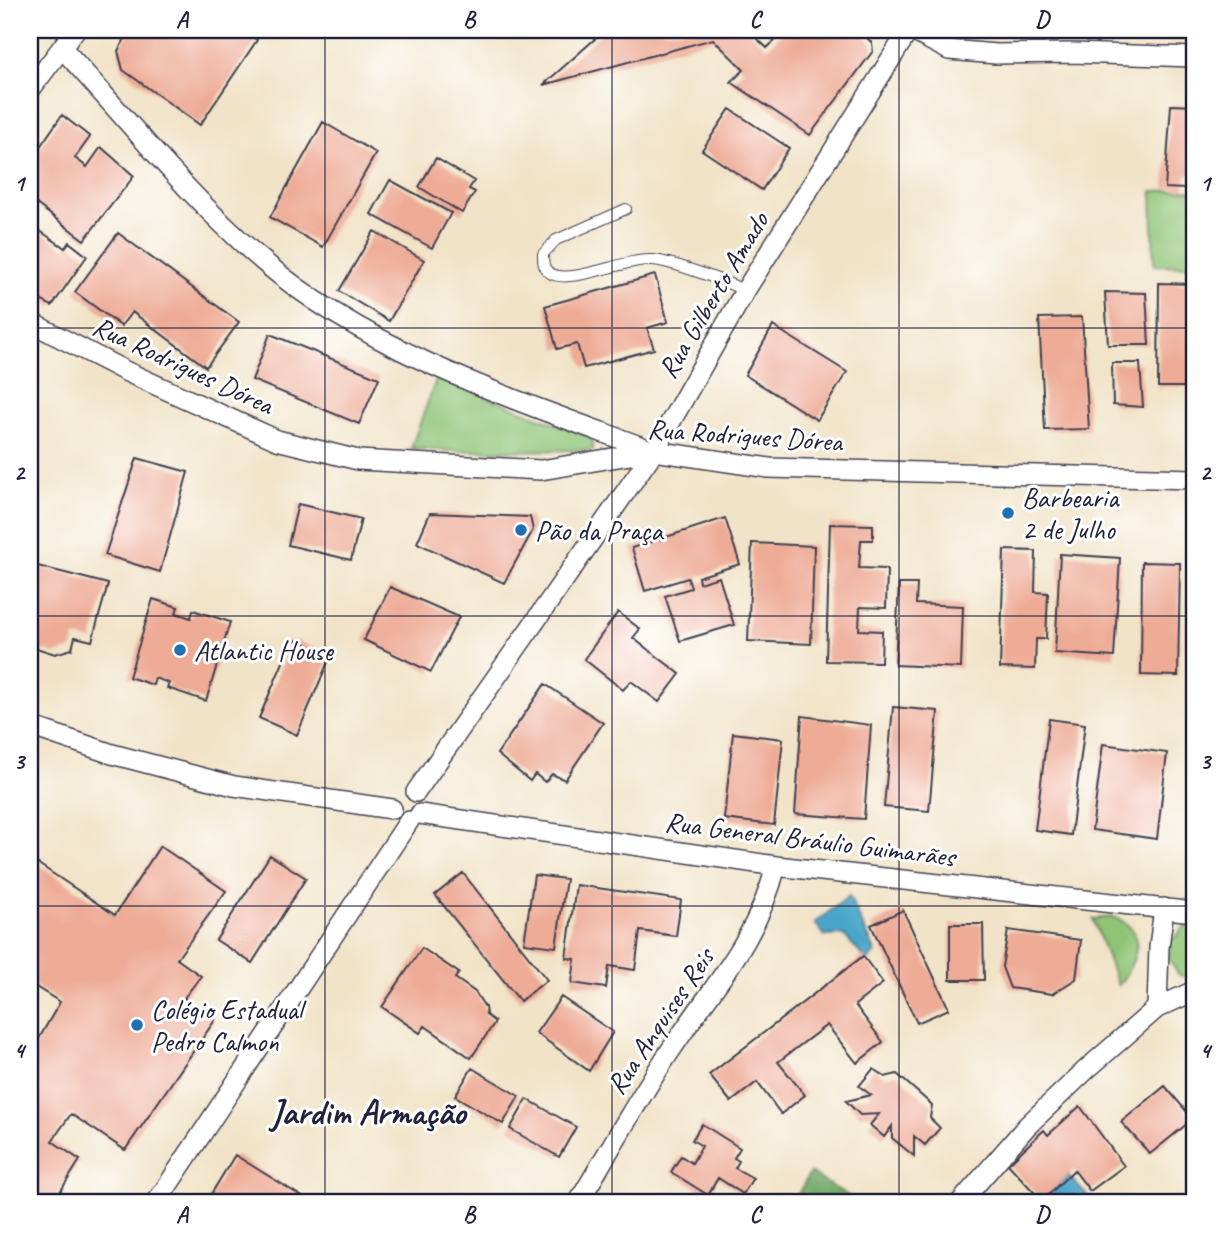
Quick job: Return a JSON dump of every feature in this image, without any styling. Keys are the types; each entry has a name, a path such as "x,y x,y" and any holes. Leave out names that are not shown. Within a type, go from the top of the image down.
{"street":[{"path":"30,90 75,30"},
{"path":"910,30 948,50 996,54 1072,49 1194,57"},
{"name":"Rua Gilberto Amado","path":"416,792 654,451 745,291 910,30"},
{"path":"62,48 218,219 264,262 321,304 387,344 526,404 654,451"},
{"name":"Rua Rodrigues Dórea","path":"30,322 125,371 277,440 358,460 541,470 654,451 769,468 1194,479"},
{"path":"30,726 112,754 234,786 392,809 402,820 415,818"},
{"path":"156,1203 423,807 416,792 409,790 401,791 392,802 392,809"},
{"name":"Rua General Bráulio Guimarães","path":"415,818 776,866 1194,912"},
{"name":"Rua Anquises Reis","path":"578,1203 658,1069 746,943 761,914 776,866"},
{"path":"1157,1008 1159,947 1164,908"},
{"path":"960,1203 1027,1126 1087,1069 1157,1008 1194,991"}],"lane":[{"path":"626,209 556,240 543,254 543,266 549,273 565,278 653,260 732,284 745,291"}],"green space":[{"path":"1194,190 1194,266 1154,265 1152,191"},
{"path":"437,377 592,438 593,450 450,451 411,448"},
{"path":"1113,917 1125,923 1136,939 1134,958 1118,986 1093,919"},
{"path":"1186,926 1194,926 1194,979 1179,975 1168,958 1172,940"},
{"path":"810,1173 860,1203 793,1203"}],"water":[{"path":"849,896 876,953 867,961 844,935 825,936 815,923"},
{"path":"1068,1176 1095,1203 1042,1201"}],"building":[{"path":"130,30 243,30 257,40 200,125 123,70 118,51"},
{"path":"605,30 748,30 767,48 786,30 859,30 872,43 873,51 810,135 731,82 744,70 713,39 543,85"},
{"path":"1171,105 1194,106 1194,174 1186,174 1185,189 1165,188"},
{"path":"730,109 789,148 762,190 702,150"},
{"path":"62,115 90,137 75,158 87,167 101,147 134,176 84,240 30,199 30,161"},
{"path":"323,122 376,153 323,247 270,217"},
{"path":"436,158 474,181 469,189 475,192 462,213 419,187"},
{"path":"390,180 451,213 432,248 371,214"},
{"path":"30,224 65,248 69,242 87,256 52,306 30,295"},
{"path":"374,231 424,260 389,321 339,291"},
{"path":"118,233 239,322 206,367 132,312 121,326 75,292"},
{"path":"655,275 668,322 647,328 654,349 584,368 577,344 557,349 545,306"},
{"path":"1159,283 1194,284 1194,387 1158,387"},
{"path":"1105,292 1146,293 1149,345 1108,345"},
{"path":"1082,317 1089,429 1045,430 1039,318"},
{"path":"773,326 847,372 817,420 745,375"},
{"path":"270,334 379,378 359,424 252,380"},
{"path":"1112,363 1140,363 1143,407 1113,405"},
{"path":"137,458 188,472 160,572 105,555"},
{"path":"298,504 361,519 351,560 288,545"},
{"path":"430,513 530,517 533,530 504,583 417,543"},
{"path":"725,518 740,564 698,577 699,583 719,577 734,625 680,641 665,596 691,588 688,578 645,591 632,548"},
{"path":"830,524 873,525 873,540 861,540 859,568 887,569 886,608 860,607 859,630 882,631 881,662 826,661"},
{"path":"752,543 814,546 811,644 748,641"},
{"path":"1004,550 1036,551 1035,592 1048,593 1046,639 1036,639 1035,669 1000,668"},
{"path":"1060,554 1120,558 1114,657 1055,653"},
{"path":"1142,562 1180,563 1178,676 1141,675"},
{"path":"30,564 108,584 92,641 75,637 72,649 55,654 30,646"},
{"path":"899,584 917,584 916,604 963,606 961,668 895,665"},
{"path":"390,587 459,617 431,672 364,640"},
{"name":"Atlantic House","path":"153,599 178,607 176,613 191,618 193,610 230,622 206,701 167,688 169,683 155,678 153,685 129,677"},
{"path":"618,612 640,629 633,638 680,674 659,702 631,681 623,690 584,659"},
{"path":"293,639 331,655 297,735 259,718"},
{"path":"545,684 603,723 565,780 552,774 545,782 535,774 530,781 497,754"},
{"path":"893,707 938,711 929,811 884,807"},
{"path":"802,716 871,725 864,819 795,814"},
{"path":"1049,719 1085,724 1071,835 1035,830"},
{"path":"733,733 783,739 774,825 724,819"},
{"path":"1103,744 1167,753 1157,839 1092,830"},
{"path":"160,846 226,891 177,959 201,976 184,998 215,1020 125,1150 71,1114 52,1141 80,1160 53,1203 44,1203 30,1194 30,1054 60,1002 34,986 30,993 30,873 37,863 115,915"},
{"path":"270,855 306,878 252,963 216,940"},
{"path":"463,873 547,980 520,1001 435,895"},
{"path":"534,875 566,879 556,947 524,943"},
{"path":"576,885 681,900 676,936 640,931 635,970 609,966 606,988 572,983 575,959 566,958"},
{"path":"903,910 949,1009 917,1023 871,925"},
{"path":"950,924 983,924 984,980 950,980"},
{"path":"1008,930 1081,940 1076,979 1052,994 1010,988 1002,967"},
{"path":"422,948 459,973 455,978 475,992 485,1007 486,1015 495,1022 471,1058 425,1026 420,1033 382,1007"},
{"path":"863,956 883,983 855,1005 883,1042 857,1063 827,1025 778,1062 805,1095 781,1114 757,1082 731,1102 709,1075"},
{"path":"561,997 613,1032 589,1071 536,1033"},
{"path":"472,1068 519,1096 503,1124 455,1096"},
{"path":"873,1069 885,1077 897,1074 932,1105 930,1118 940,1128 925,1145 914,1136 914,1156 892,1138 892,1126 884,1137 870,1125 879,1114 860,1115 846,1101 871,1095 859,1086"},
{"path":"1165,1086 1193,1119 1150,1154 1121,1122"},
{"path":"527,1099 576,1127 559,1157 510,1129"},
{"path":"1080,1106 1124,1166 1090,1191 1074,1170 1042,1201 1008,1164 1044,1130 1048,1135"},
{"path":"702,1124 740,1148 734,1158 739,1161 735,1168 753,1178 743,1194 718,1178 708,1195 671,1172 681,1156 692,1163 702,1146 692,1140"},
{"path":"235,1155 312,1203 214,1203 208,1199"}],"place":[{"name":"Barbearia 2 de Julho","path":"1008,513"},
{"name":"Pão da Praça","path":"521,530"},
{"name":"Atlantic House","path":"180,650"},
{"name":"Colégio Estadual Pedro Calmon","path":"137,1025"}],"district":[{"name":"Jardim Armação","path":"368,1112"}]}
